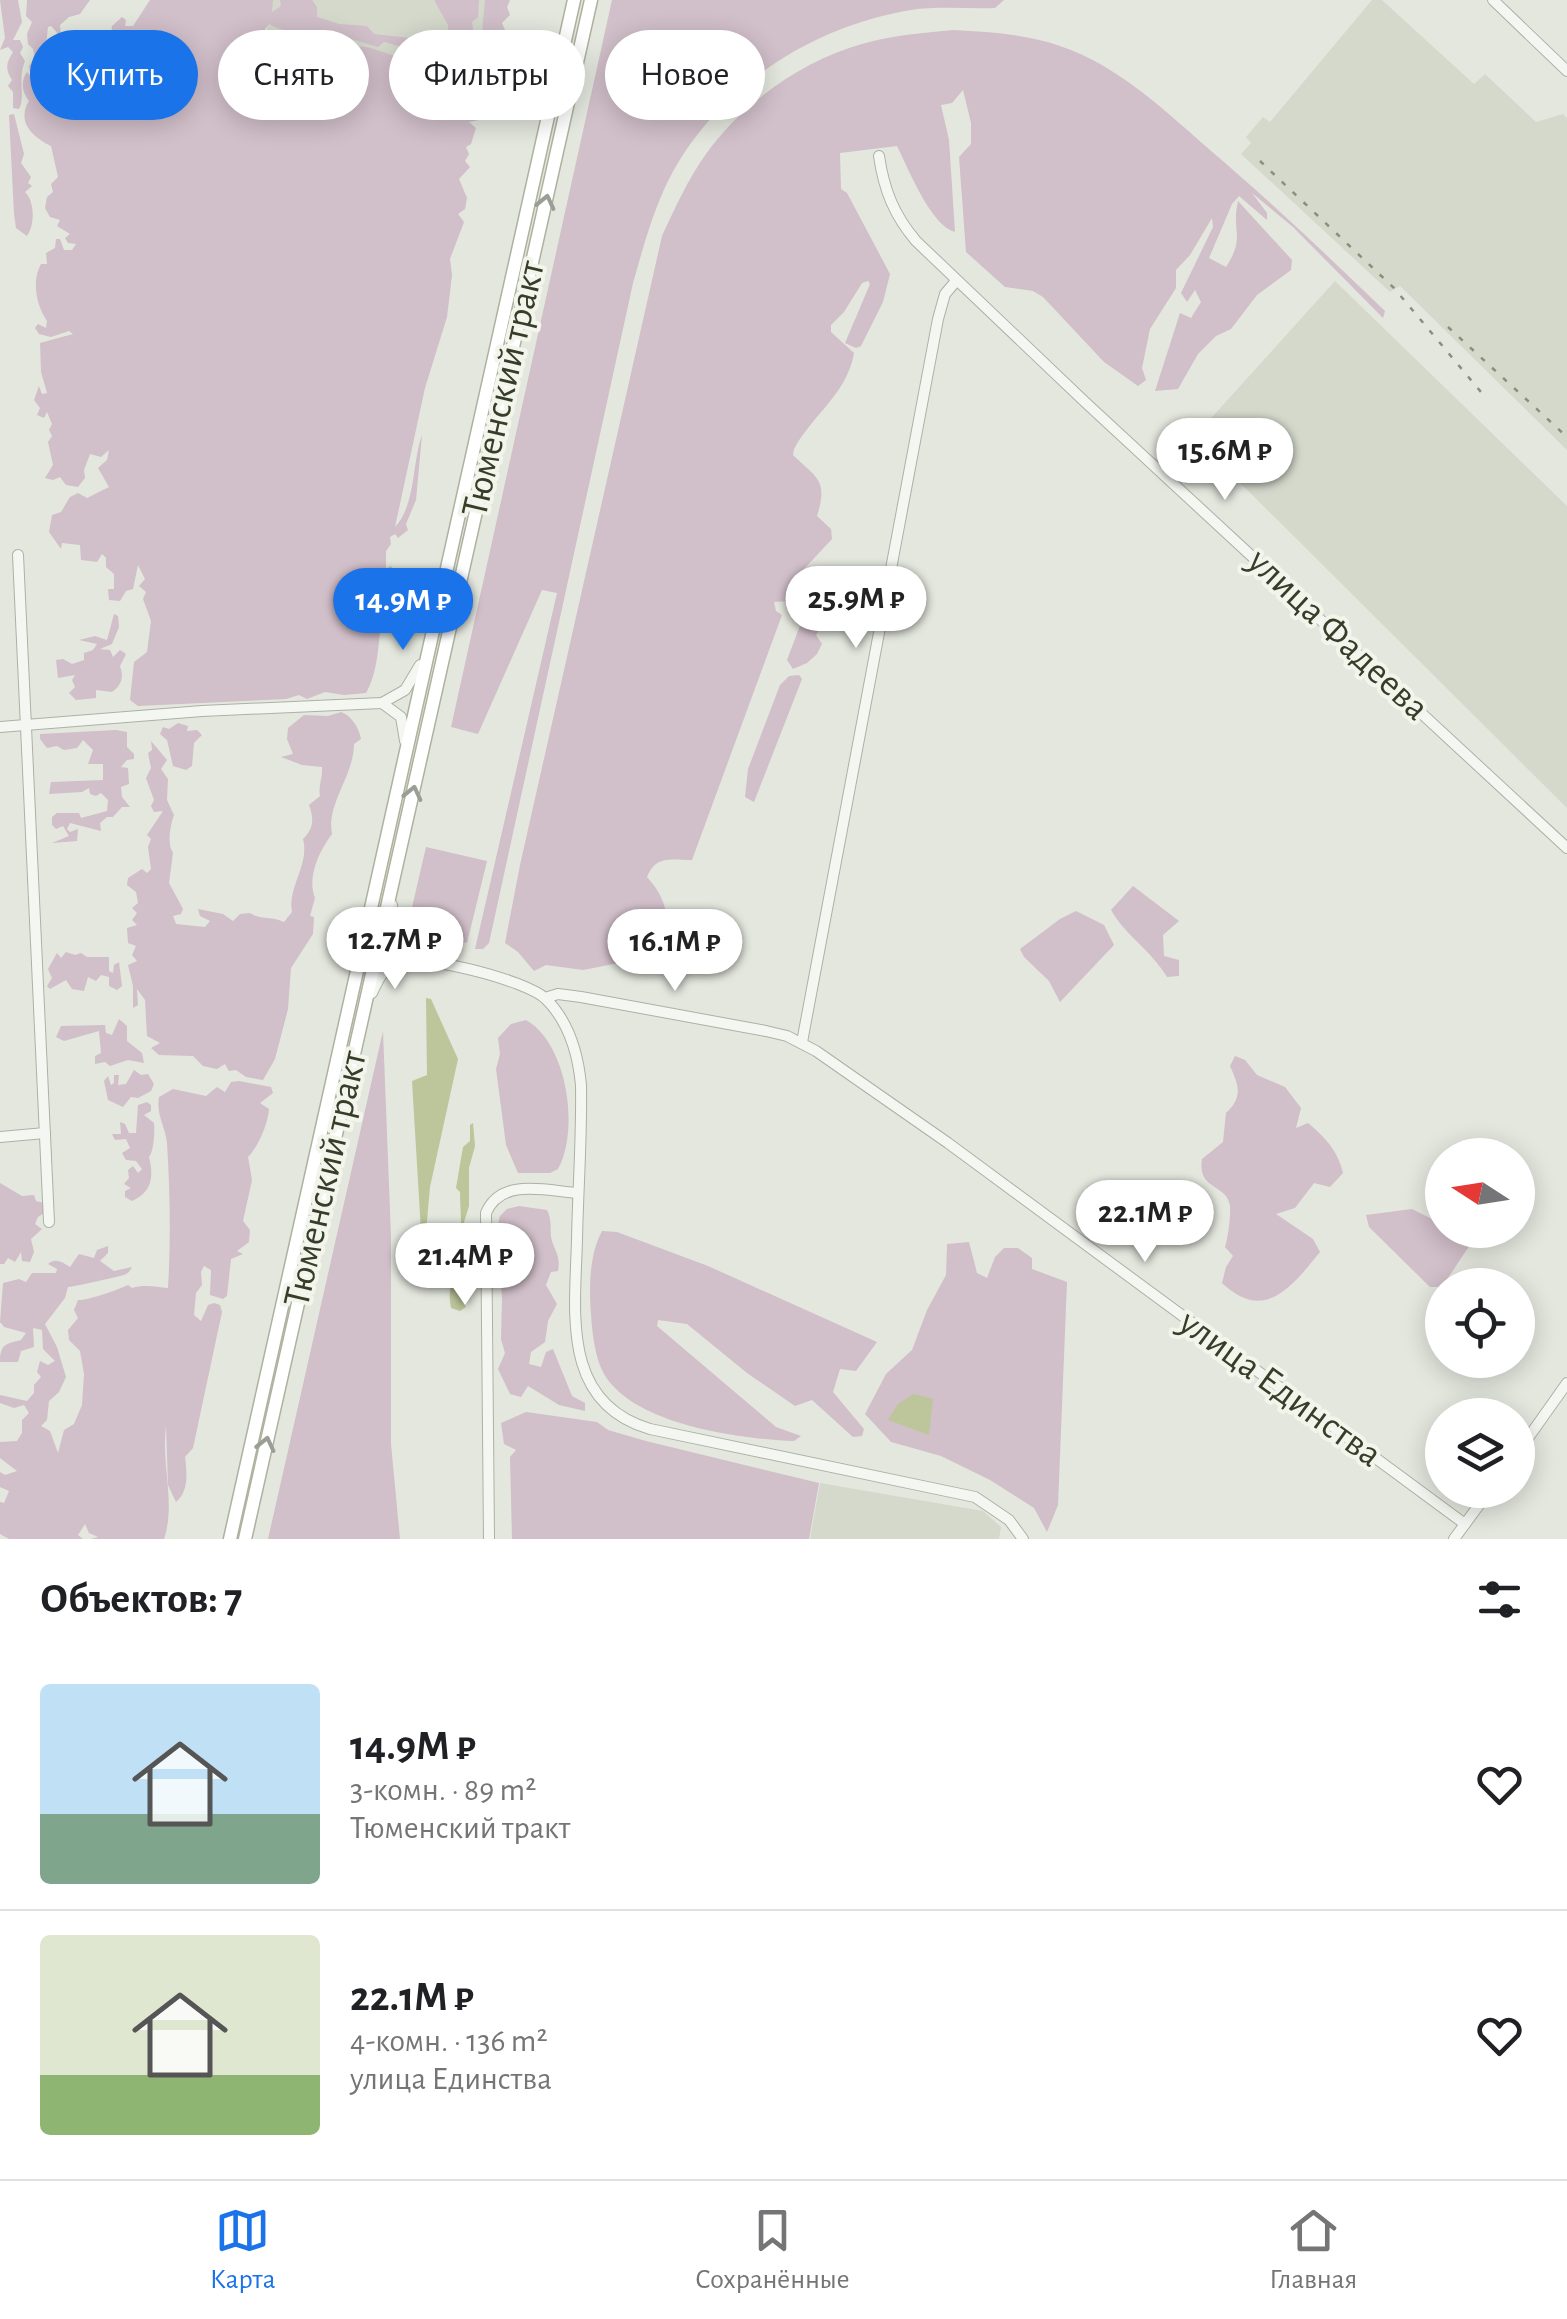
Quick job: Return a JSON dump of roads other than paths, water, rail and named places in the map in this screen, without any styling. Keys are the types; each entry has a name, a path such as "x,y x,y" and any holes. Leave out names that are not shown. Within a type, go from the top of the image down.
{"main road":[{"name":"Тюменский тракт","path":"230,1539 574,0"},
{"name":"Тюменский тракт","path":"245,1539 591,0"}],"street":[{"path":"1494,0 1567,71"},
{"name":"улица Фадеева","path":"879,156 893,210 916,241 1567,848"},
{"path":"802,1042 938,319 945,294 956,281"},
{"path":"18,555 49,1222"},
{"path":"0,727 382,702 405,690 415,678 436,618"},
{"path":"382,702 397,712 404,723 404,763"},
{"path":"392,888 396,938 405,950 427,962"},
{"path":"362,1017 385,970 402,961 427,962 512,982 545,998 565,1025 579,1070 576,1345 592,1386 616,1414 650,1429 962,1493 998,1511 1023,1539"},
{"name":"улица Единства","path":"545,998 558,994 581,997 766,1031 802,1042 948,1143 1465,1524"},
{"path":"0,1137 45,1133"},
{"path":"489,1539 486,1213 498,1195 514,1190 578,1193"},
{"path":"1535,1428 1567,1383"},
{"path":"1454,1539 1477,1508"}],"railway":[{"path":"1260,161 1394,288 1486,398"},
{"path":"1448,327 1567,437"}]}
